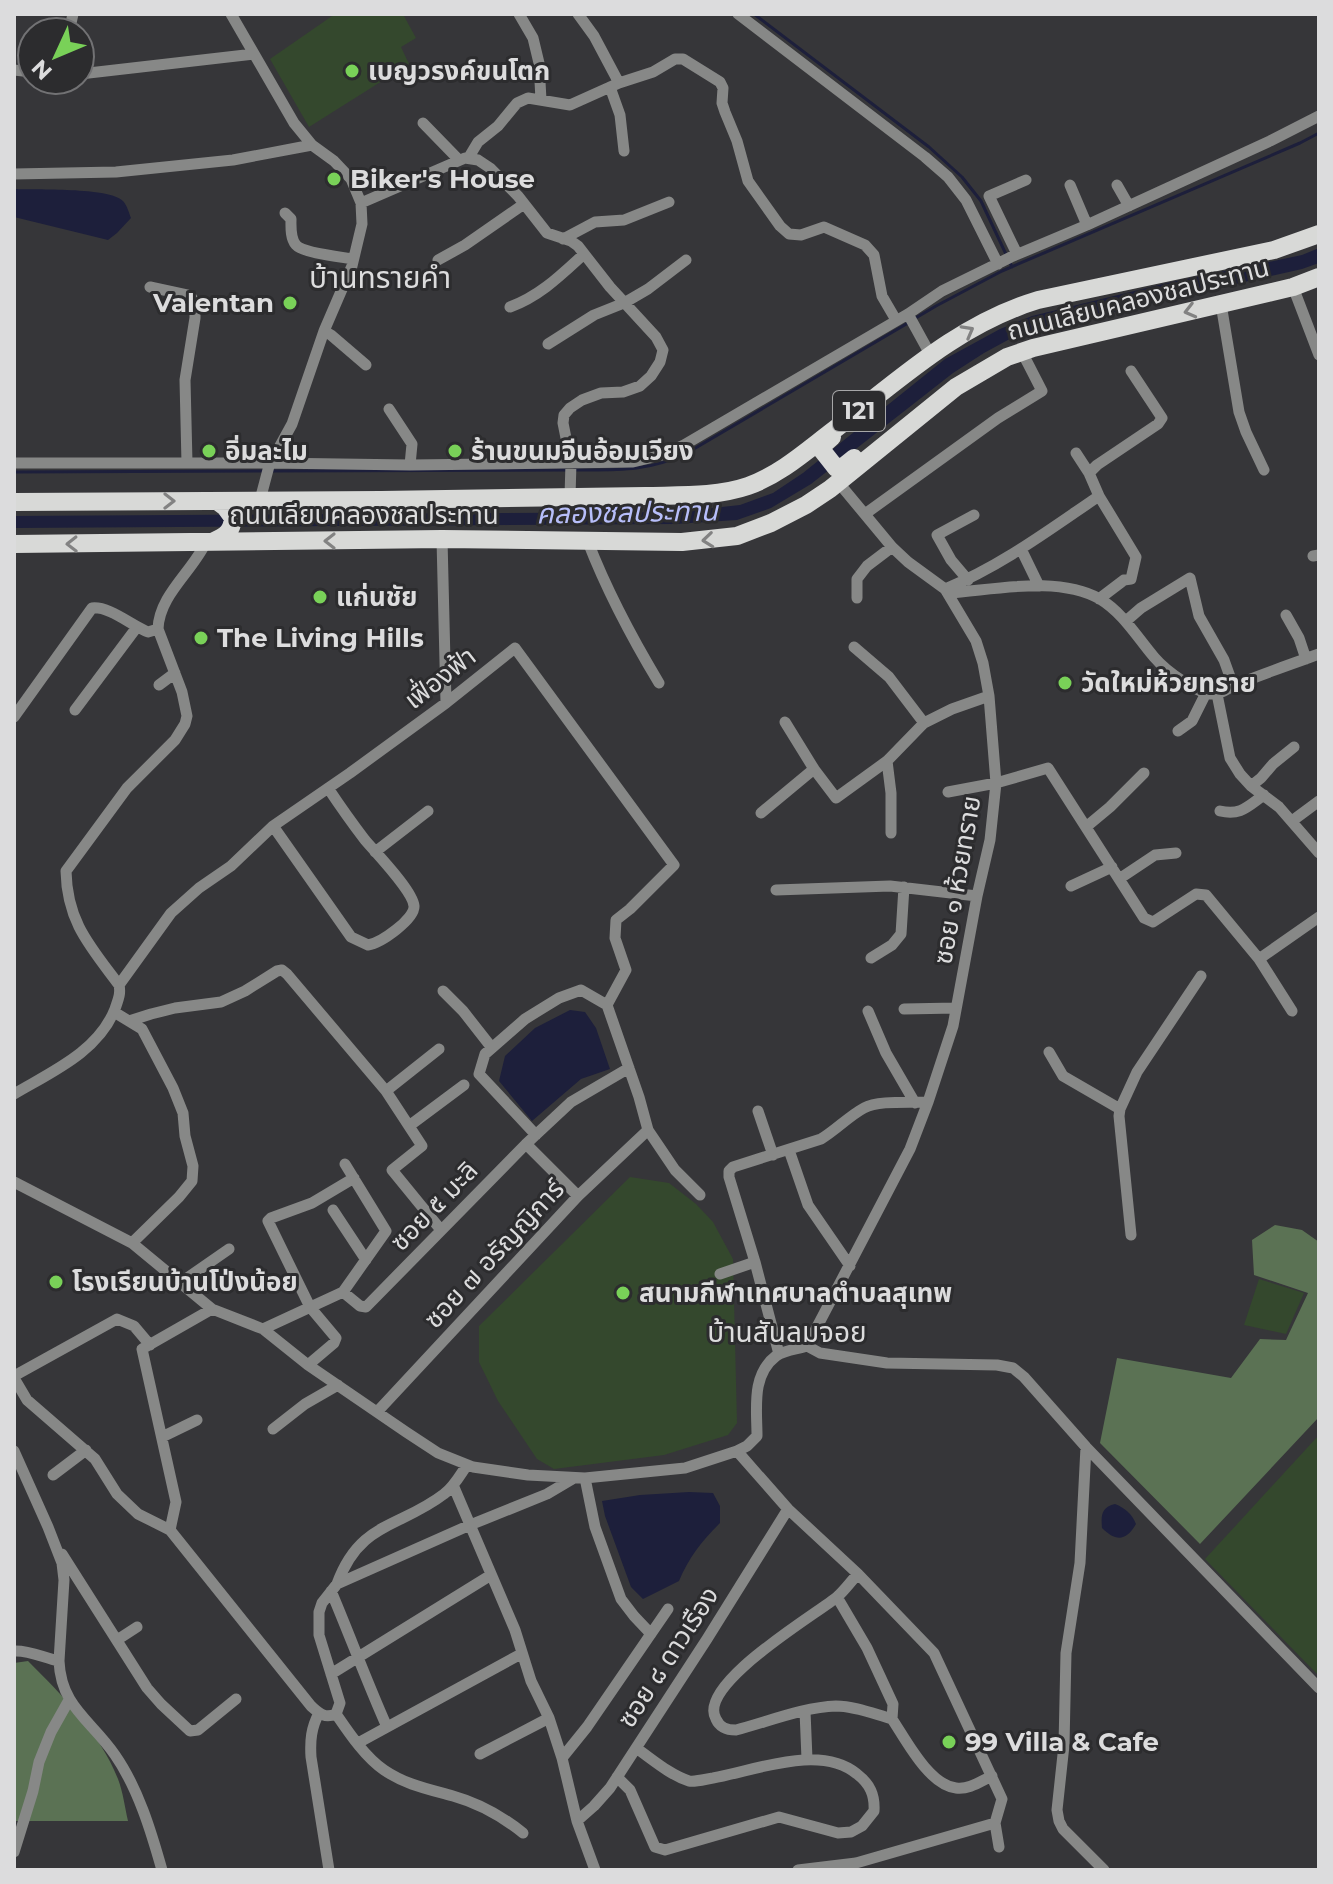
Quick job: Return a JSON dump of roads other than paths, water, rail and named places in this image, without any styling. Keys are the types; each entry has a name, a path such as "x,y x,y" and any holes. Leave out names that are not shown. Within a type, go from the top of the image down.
{"main road":[{"name":"ถนนเลียบคลองชลประทาน","path":"14,502 381,500 570,489 686,495 723,491 751,485 803,454 889,388 926,346 962,334 1010,309 1038,300 1274,250 1319,234"},
{"name":"ถนนเลียบคลองชลประทาน","path":"14,544 251,538 682,542 737,536 806,505 835,475 911,423 956,387 1022,352 1293,287 1319,277"},
{"path":"751,485 770,483 818,453 822,446 889,388"},
{"path":"818,453 835,475"},
{"path":"239,502 239,528 251,538"},
{"path":"216,539 230,530 239,502"}],"street":[{"path":"231,14 294,123 312,145 351,179 361,203 362,224 353,259 292,424 265,479 239,502"},
{"path":"519,14 533,38 539,63 541,100"},
{"path":"578,14 594,36 614,85 624,151"},
{"path":"738,14 948,177 966,200 998,264"},
{"path":"96,72 254,54"},
{"path":"464,159 517,103 528,98 570,105 653,72 675,59 683,59 720,82 723,88 722,103 748,181 780,226 789,234 801,235 824,227 865,245 874,255 882,296 896,320"},
{"path":"14,463 571,466 633,462 662,455 896,320 909,316 942,291 1297,129 1319,116"},
{"path":"423,123 464,159"},
{"path":"14,174 131,170 233,160 312,145"},
{"path":"361,203 464,159 478,160 490,168 547,233 571,241 656,337 663,350 660,362 640,386 582,400 564,415 571,466 570,489"},
{"path":"1014,256 989,196 1026,180"},
{"path":"1070,185 1087,225"},
{"path":"1117,185 1129,206"},
{"path":"563,239 595,222 624,220 669,202"},
{"path":"438,260 524,204"},
{"path":"285,213 291,219 296,245 353,259"},
{"path":"510,307 553,283 584,254"},
{"path":"548,344 594,315 648,289 686,260"},
{"path":"150,287 187,295 195,306 185,380 187,463"},
{"path":"1293,287 1319,355"},
{"path":"1221,304 1239,412 1264,470"},
{"path":"909,316 926,346"},
{"path":"324,331 366,365"},
{"path":"865,514 998,418 1042,391 1022,352"},
{"path":"1089,473 1162,418 1131,371"},
{"path":"389,409 412,444 410,465"},
{"path":"1076,453 1136,557 1131,579 1124,580 1099,599"},
{"name":"ซอย ๑ ห้วยทราย","path":"807,1346 910,1149 928,1102 953,1026 990,840 996,783 989,696 976,641 947,591 892,547 835,475"},
{"path":"947,591 1021,549 1099,496"},
{"path":"968,580 951,560 937,535 974,515"},
{"path":"75,710 148,629 199,556 216,539"},
{"path":"442,539 446,703"},
{"path":"588,542 633,639 659,683"},
{"path":"857,598 857,579 867,566 892,547"},
{"path":"1021,549 1039,586"},
{"path":"1126,621 1141,608 1190,578 1199,616 1224,660 1233,685"},
{"path":"947,591 1039,586 1067,588 1099,599 1126,621 1155,659 1174,677 1211,693"},
{"path":"14,717 92,608 102,606 148,629 175,673 187,716 175,740 127,788 66,871 68,898 75,922 119,985 121,993 108,1026 85,1050 51,1074 14,1094"},
{"path":"1286,615 1306,659"},
{"path":"854,647 889,677 924,723"},
{"name":"เฟื่องฟ้า","path":"119,985 171,913 199,888 231,866 273,826 446,703 515,648 674,865 616,920 615,938 626,970 607,1005"},
{"path":"1178,731 1192,721 1211,693 1319,654"},
{"path":"159,685 175,673"},
{"path":"1211,693 1230,758 1240,774 1279,807 1319,853"},
{"path":"785,722 836,798 887,761 924,723 989,696"},
{"path":"1251,786 1294,747"},
{"path":"887,761 891,833"},
{"path":"948,792 996,783 1048,768 1144,918 1153,922 1196,894 1206,895 1259,959 1292,1011"},
{"path":"761,813 814,769"},
{"path":"1086,827 1144,773"},
{"path":"273,826 351,937 368,945 374,944 396,929 410,916 414,908 412,899 328,788"},
{"path":"1220,811 1234,814 1264,795"},
{"path":"1292,821 1319,801"},
{"path":"375,852 428,811"},
{"path":"1119,879 1155,855 1176,853"},
{"path":"1071,886 1112,867"},
{"path":"776,890 890,886 977,896"},
{"path":"871,958 892,945 901,934 904,887"},
{"path":"1259,959 1319,917"},
{"path":"129,1021 175,1008 221,1002 282,970 386,1091 422,1146 392,1170 441,1230"},
{"path":"1131,1235 1120,1109 1137,1072 1201,976"},
{"path":"536,1135 479,1074 485,1054 525,1019 559,998 581,990 607,1005 648,1130 675,1170 700,1195"},
{"path":"443,991 492,1048"},
{"path":"904,1009 956,1008"},
{"path":"868,1011 886,1053 915,1103"},
{"path":"114,1012 142,1029 173,1088 183,1113 193,1166 192,1181 132,1243"},
{"path":"386,1091 439,1049"},
{"path":"1049,1052 1063,1076 1120,1109"},
{"name":"ซอย ๕ มะลิ","path":"343,1292 360,1306 366,1307 571,1102 629,1068"},
{"path":"409,1126 464,1085"},
{"path":"779,1354 729,1171 733,1167 821,1139 864,1108 928,1102"},
{"path":"758,1111 773,1155"},
{"name":"ซอย ๗ อรัญญิการ์","path":"377,1412 578,1196 648,1130"},
{"path":"526,1144 578,1196"},
{"path":"789,1150 808,1205 850,1266"},
{"path":"263,1329 343,1292 386,1231 345,1164"},
{"path":"308,1365 336,1340 310,1307 268,1223 312,1203 354,1178"},
{"path":"14,1182 132,1243 212,1309 263,1329 308,1365 438,1453 467,1465 528,1475 580,1477 685,1468 737,1451 757,1436 756,1395 766,1368 779,1354 807,1346 820,1353 887,1363 1013,1368 1319,1688"},
{"path":"333,1210 366,1260"},
{"path":"180,1283 229,1249"},
{"path":"720,1274 755,1262"},
{"path":"170,1530 176,1502 142,1349 212,1309"},
{"path":"150,1345 134,1326 117,1319 14,1377 27,1400 95,1459 117,1494 138,1514 170,1530 319,1713 330,1717 336,1714 340,1703 318,1623 322,1603 343,1567 375,1532 447,1493 467,1465"},
{"path":"273,1429 305,1404 338,1385"},
{"path":"162,1437 197,1420"},
{"path":"1086,1447 1080,1563 1066,1653 1064,1745 1057,1810 1063,1829 1104,1870"},
{"path":"53,1475 86,1450"},
{"path":"14,1451 62,1563 64,1580 59,1661 62,1685 69,1700 115,1755 134,1790 162,1870"},
{"path":"737,1451 788,1509 858,1574 934,1653 1002,1799 995,1823 999,1847"},
{"path":"334,1587 580,1477"},
{"path":"580,1477 621,1599 651,1634"},
{"path":"453,1485 515,1630 531,1681 549,1718 577,1821 595,1870"},
{"name":"ซอย ๘ ดาวเรือง","path":"577,1821 610,1788 788,1509"},
{"path":"53,1540 147,1688 190,1731 198,1730 236,1699"},
{"path":"858,1574 837,1597 761,1651 717,1698 713,1715 726,1730 836,1706 892,1719"},
{"path":"331,1674 491,1575"},
{"path":"334,1587 357,1658 387,1727"},
{"path":"837,1597 867,1648 893,1704 892,1719 934,1778 956,1788 970,1787 992,1776"},
{"path":"562,1758 587,1727 668,1609"},
{"path":"117,1640 137,1627"},
{"path":"14,1651 25,1650 59,1661"},
{"path":"358,1743 521,1654"},
{"path":"14,1852 39,1762 69,1700"},
{"path":"805,1711 807,1759"},
{"path":"319,1713 310,1738 311,1757 329,1870"},
{"path":"336,1714 381,1768 422,1789 483,1808 523,1833"},
{"path":"480,1754 549,1718"},
{"path":"617,1777 630,1790 655,1847 665,1850 779,1817 838,1833 851,1832 862,1826 874,1811 875,1802 865,1780 852,1769 833,1762 807,1759 778,1763 691,1782 636,1748"},
{"path":"798,1870 856,1863 995,1823"}],"water":[{"path":"14,189 103,193 123,201 131,218 108,240 14,217"},
{"path":"1319,248 1319,263 1302,269 1017,335 953,373 811,484 771,508 737,520 675,524 14,528 14,516 676,512 740,505 773,493 803,473 945,359 1000,329 1032,316 1167,283 1302,255"},
{"path":"570,1010 585,1012 596,1028 610,1069 581,1079 532,1121 499,1081 505,1056 535,1028"},
{"path":"689,1492 713,1493 720,1506 720,1523 696,1550 679,1581 643,1599 631,1587 602,1501"},
{"path":"1115,1504 1128,1512 1136,1524 1120,1538 1102,1528 1103,1513"}],"waterway":[{"path":"754,14 929,147 962,177 981,201 1012,267"},
{"path":"914,319 1002,271 1319,133"},
{"path":"574,470 645,467 687,453 908,323"},
{"path":"270,471 566,470"},
{"path":"14,472 262,471"}],"place":[{"name":"เบญวรงค์ขนโตก","path":"352,71"},
{"name":"Biker's House","path":"334,179"},
{"name":"Valentan","path":"290,303"},
{"name":"อิ่มละไม","path":"209,451"},
{"name":"ร้านขนมจีนอ้อมเวียง","path":"455,451"},
{"name":"แก่นชัย","path":"320,597"},
{"name":"The Living Hills","path":"201,638"},
{"name":"วัดใหม่ห้วยทราย","path":"1065,683"},
{"name":"โรงเรียนบ้านโป่งน้อย","path":"56,1282"},
{"name":"สนามกีฬาเทศบาลตำบลสุเทพ","path":"623,1293"},
{"name":"99 Villa & Cafe","path":"949,1742"}],"district":[{"name":"บ้านทรายคำ","path":"380,278"},
{"name":"บ้านสันลมจอย","path":"787,1332"}],"water label":[{"name":"คลองชลประทาน","path":"627,512"}]}
